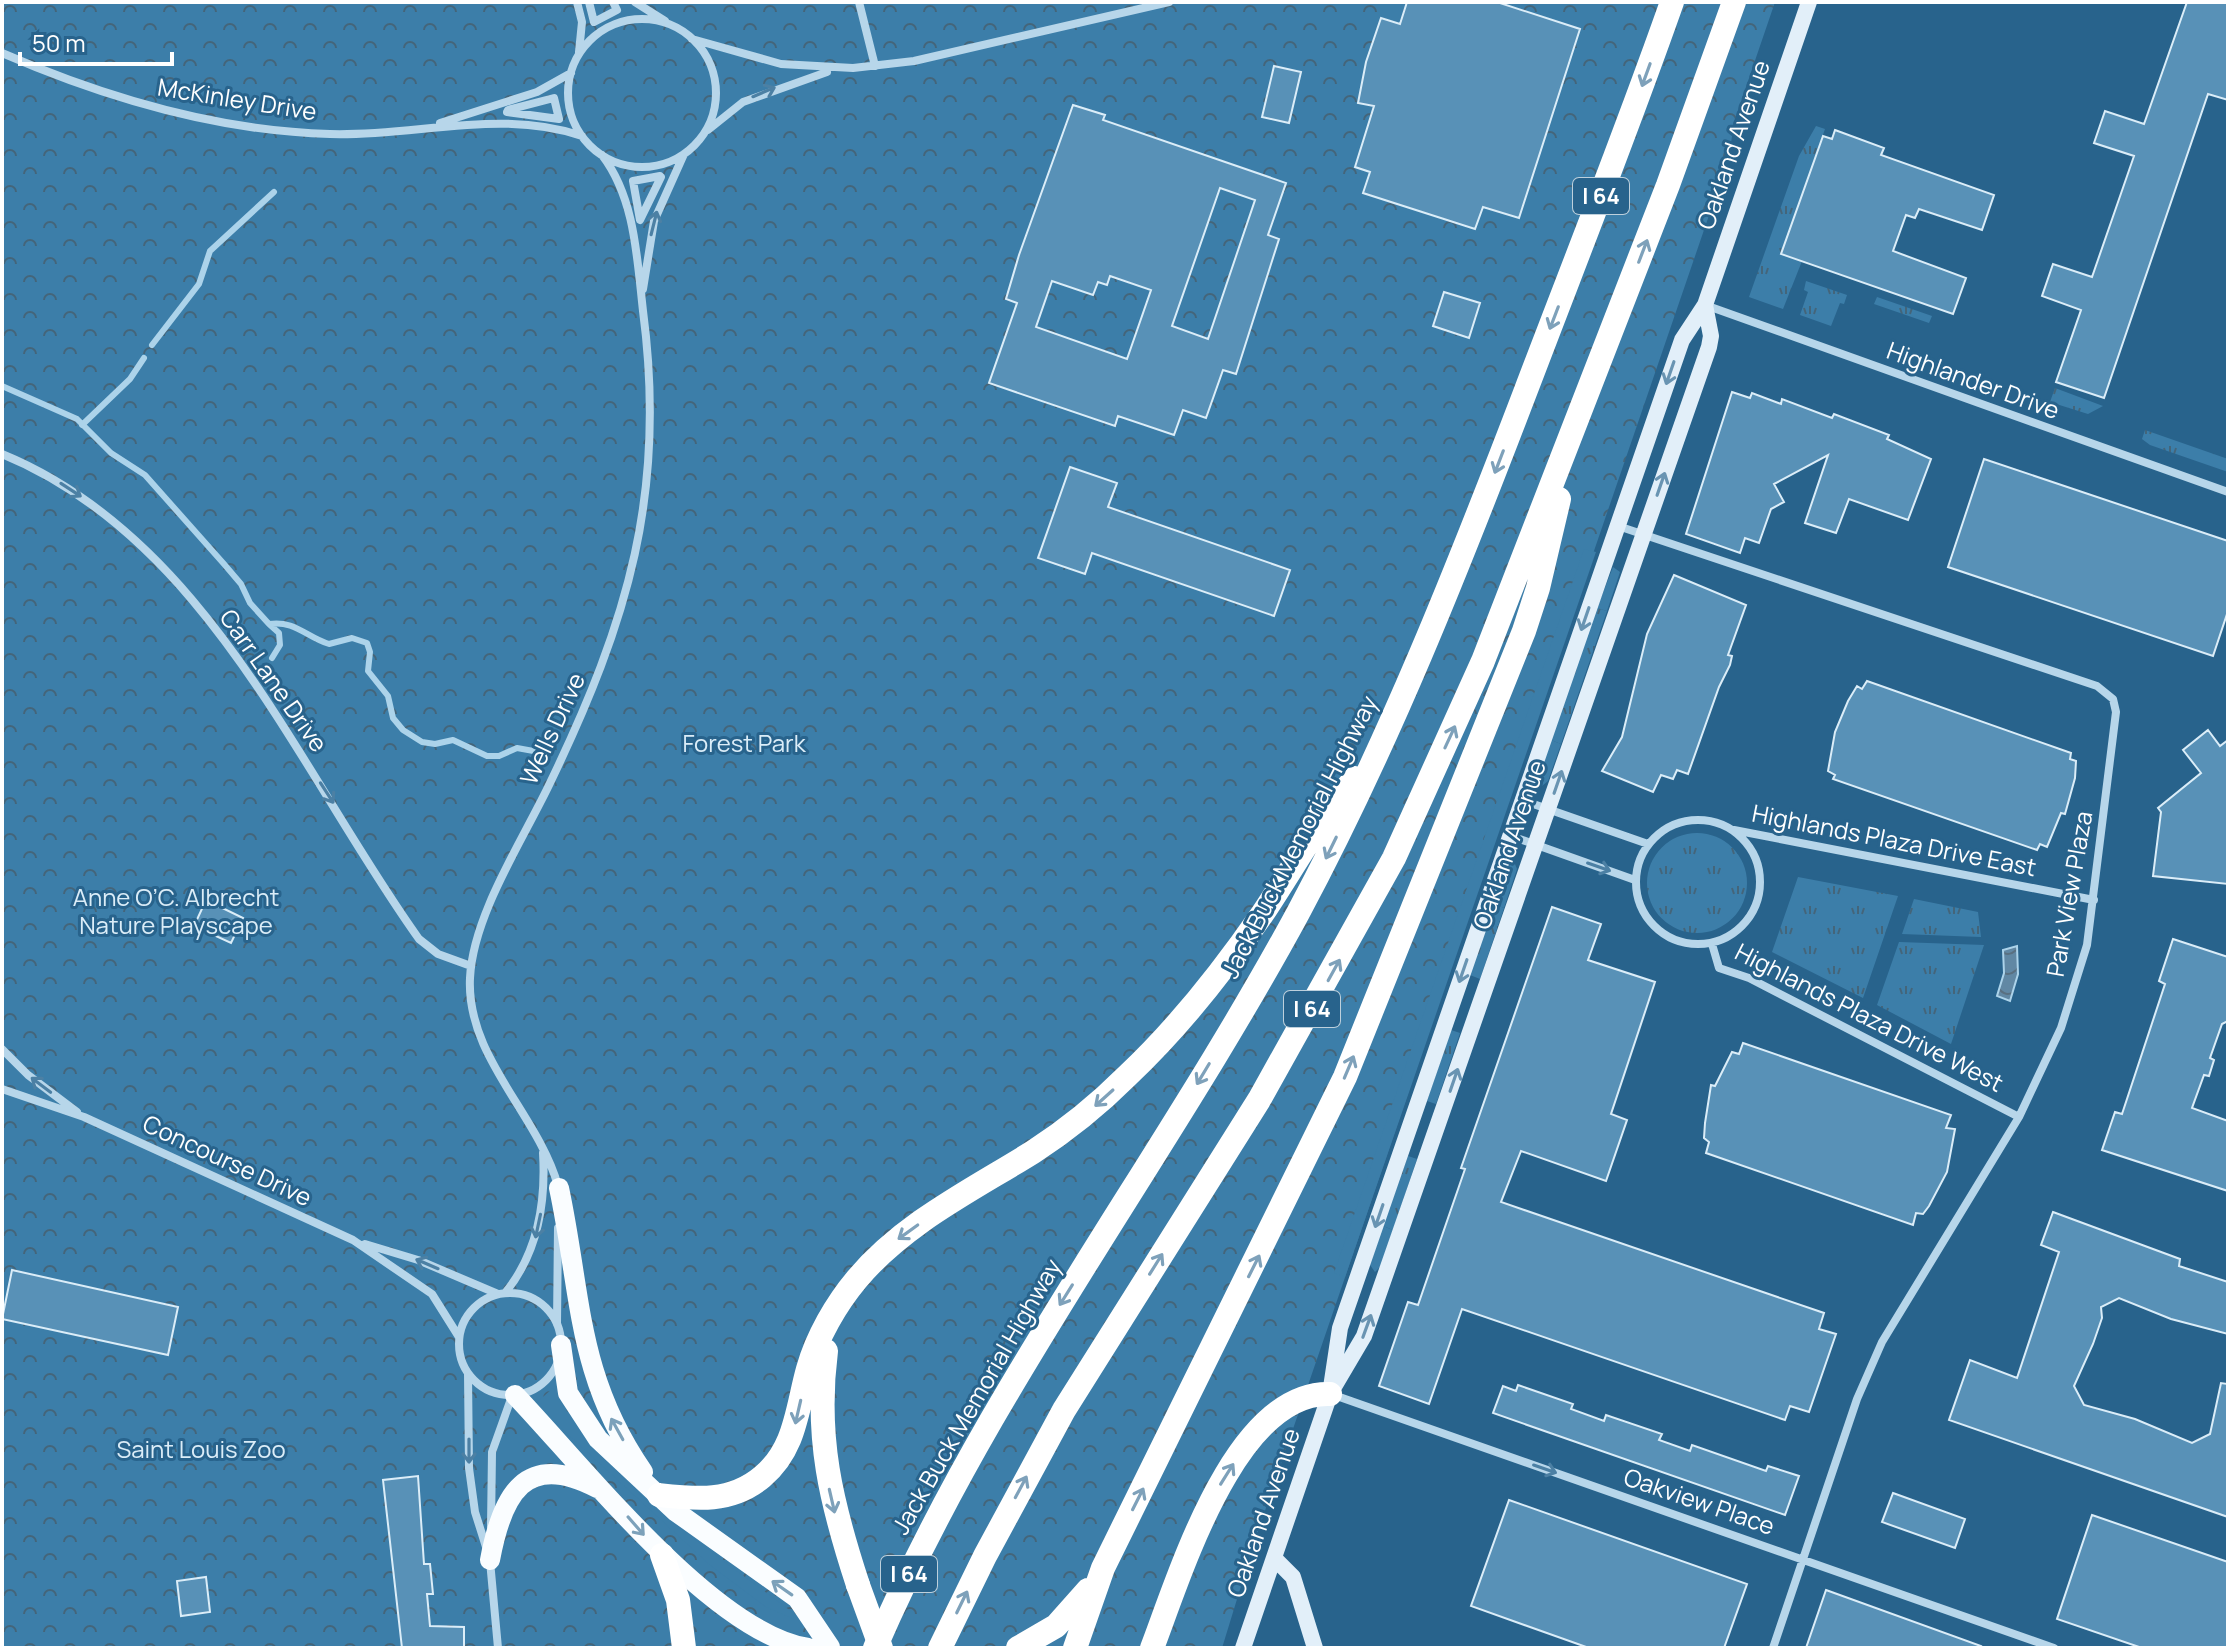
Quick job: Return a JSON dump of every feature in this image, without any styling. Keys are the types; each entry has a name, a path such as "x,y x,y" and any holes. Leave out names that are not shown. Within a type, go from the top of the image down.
{"highway":[{"name":"Jack Buck Memorial Highway","path":"878,1648 981,1436 1268,965 1328,855 1378,753 1435,623 1495,472 1672,2"},
{"name":"I 64","path":"940,1648 985,1556 1064,1410 1259,1100 1394,858 1483,661 1696,111 1734,2"},
{"path":"1075,1648 1103,1568 1345,1077 1524,631 1551,536 1573,428"},
{"path":"659,1495 721,1498 745,1489 778,1463 797,1421 818,1340 846,1292 893,1242 1064,1131 1129,1075 1204,993 1262,914 1329,810 1378,753"},
{"path":"834,1313 822,1384 822,1445 836,1519 878,1648"},
{"path":"1152,1648 1205,1513 1230,1468 1266,1422 1286,1405 1308,1394 1330,1394"},
{"path":"662,1555 678,1600 684,1648"},
{"path":"1018,1648 1067,1616 1103,1568"}],"main road":[{"path":"559,1188 576,1302 593,1374 614,1427 659,1495"},
{"path":"561,1345 563,1377 573,1405 598,1439 701,1532 797,1598 829,1648"},
{"path":"514,1395 662,1555 750,1623 777,1639 808,1648"},
{"path":"490,1560 504,1507 516,1488 532,1477 569,1475 610,1496"}],"street":[{"path":"577,2 582,22 578,57"},
{"path":"589,2 592,20 596,22 617,10 613,2"},
{"path":"635,2 692,39 759,60 834,69 875,66 955,52 1169,2"},
{"path":"859,2 875,66"},
{"name":"Oakland Avenue","path":"1243,1648 1330,1394 1340,1328 1682,340 1705,305 1809,2"},
{"path":"676,28 647,20 620,23 596,36 578,57 571,73 569,95 572,117 582,136 602,155 619,164 645,167 684,154 726,113 761,93 834,69"},
{"path":"692,39 710,64 716,87 714,110 704,133"},
{"name":"McKinley Drive","path":"2,53 152,108 229,123 332,134 529,124 582,136"},
{"name":"McKinley Drive","path":"427,127 537,92 571,73"},
{"path":"554,98 560,118 559,119 529,114 507,112 554,98"},
{"name":"Wells Drive","path":"642,298 654,221 684,154"},
{"name":"Wells Drive","path":"557,1324 559,1188 526,1114 484,1045 471,1001 471,966 489,908 596,685 628,586 645,503 652,433 642,298 628,204 618,180 602,155"},
{"path":"660,176 640,220 638,202 633,181 660,176"},
{"name":"Oakland Avenue","path":"1330,1394 1364,1336 1709,347 1710,322 1705,305"},
{"name":"Highlander Drive","path":"1705,305 2228,492"},
{"name":"Carr Lane Drive","path":"2,454 40,471 91,503 123,528 174,581 271,708 419,939 438,954 471,966"},
{"name":"Park View Plaza","path":"1618,526 2106,690 2113,699 2116,722 2094,900 2075,989 2046,1065 2019,1117 1882,1342 1857,1399 1773,1648"},
{"path":"1522,800 1648,844"},
{"path":"1690,820 1713,821 1733,830 1751,848 1758,867 1759,890 1752,914 1736,934 1712,944 1686,944 1663,935 1646,919 1637,900 1635,880 1648,844 1666,828 1690,820"},
{"name":"Highlands Plaza Drive East","path":"1733,830 2094,900"},
{"path":"1510,836 1635,880"},
{"name":"Highlands Plaza Drive West","path":"1712,944 1719,968 1749,978 2019,1117"},
{"name":"Concourse Drive","path":"2,1049 28,1075 84,1117"},
{"name":"Concourse Drive","path":"2,1089 84,1117 353,1240 410,1257 502,1294"},
{"name":"Wells Drive","path":"502,1294 520,1272 536,1237 544,1177 543,1152"},
{"name":"Concourse Drive","path":"353,1240 432,1294 459,1337"},
{"path":"502,1294 521,1294 537,1301 557,1324 561,1345 556,1365 545,1382 514,1395 484,1389 468,1374 461,1359 459,1337 473,1309 502,1294"},
{"path":"468,1374 472,1490 490,1560"},
{"name":"Oakview Place","path":"1330,1394 2054,1648"},
{"path":"498,1648 490,1560 492,1452 514,1395"},
{"path":"1275,1559 1293,1577 1315,1648"}],"green space":[{"name":"Forest Park","path":"2,2 1775,2 1734,122 1729,157 1257,1534 1222,1648 2,1648"},
{"path":"1816,126 1825,129 1781,254 1802,261 1783,309 1749,297 1799,156"},
{"path":"1806,281 1847,295 1844,304 1840,303 1831,326 1800,315 1808,292 1804,290"},
{"path":"1877,297 1932,316 1929,323 1874,304"},
{"path":"2055,388 2103,406 2088,414 2050,402"},
{"path":"2145,430 2228,459 2228,472 2150,445 2142,439"},
{"path":"1584,549 1596,552 1345,1277 1334,1273"},
{"path":"1613,567 1620,572 1607,611 1597,608"},
{"path":"1597,608 1607,611 1561,744 1551,740"},
{"path":"1551,740 1561,744 1548,781 1542,786 1537,782"},
{"path":"1697,833 1716,837 1732,848 1743,864 1747,883 1743,902 1732,918 1716,929 1697,933 1678,929 1662,918 1651,902 1647,883 1651,864 1662,848 1678,837"},
{"path":"1510,864 1515,864 1517,869 1504,908 1494,904"},
{"path":"1798,877 1898,896 1863,998 1772,952"},
{"path":"1914,899 1978,912 1981,937 1902,934"},
{"path":"1494,904 1504,908 1480,979 1470,975"},
{"path":"1899,942 1984,945 1951,1044 1877,1005"},
{"path":"1451,1030 1460,1033 1436,1104 1427,1101"},
{"path":"1408,1156 1417,1159 1393,1230 1383,1226"},
{"path":"1383,1226 1393,1230 1380,1267 1375,1272 1370,1265"},
{"path":"553,1388 575,1423 630,1485 693,1538 792,1612 794,1619 766,1607 710,1565 535,1404"}],"water":[{"path":"2017,946 2018,974 2010,1001 1997,996 2004,973 2003,950"}],"building":[{"path":"1407,2 1497,2 1580,29 1519,218 1483,207 1475,229 1363,193 1370,172 1355,167 1374,106 1358,103 1366,62 1381,18 1400,24"},
{"path":"2187,2 2228,2 2228,100 2208,94 2104,398 2056,382 2081,310 2042,296 2053,264 2092,277 2134,156 2094,143 2105,111 2144,124"},
{"path":"1274,66 1301,72 1289,123 1262,117"},
{"path":"1073,105 1105,115 1103,120 1286,183 1268,235 1279,239 1236,374 1223,370 1206,418 1183,410 1174,435 1118,416 1115,426 989,383 1017,303 1006,299","holes":["1220,188 1255,200 1208,339 1172,326","1110,276 1151,290 1127,359 1036,327 1052,281 1093,295 1098,282 1107,285"]},
{"path":"1835,130 1884,148 1881,155 1994,195 1982,230 1919,209 1915,218 1906,215 1893,251 1966,278 1953,314 1781,254 1823,136 1832,139"},
{"path":"1444,292 1480,303 1469,338 1433,326"},
{"path":"1732,392 1750,398 1752,393 1781,404 1782,399 1832,418 1834,414 1889,435 1887,439 1931,459 1908,520 1849,499 1836,533 1805,523 1828,455 1774,484 1784,502 1771,509 1759,543 1745,538 1740,553 1686,534"},
{"path":"1984,459 2228,541 2228,611 2213,656 1948,567"},
{"path":"1070,467 1117,483 1108,507 1290,570 1274,616 1092,553 1085,574 1038,558"},
{"path":"1674,575 1746,605 1728,655 1732,656 1730,665 1688,774 1677,770 1673,779 1661,775 1653,792 1602,771 1622,737 1647,634"},
{"path":"1867,681 2071,753 2070,759 2076,761 2075,778 2065,814 2061,813 2047,847 2040,844 2037,850 1833,779 1835,775 1828,771 1835,732 1857,686 1862,689"},
{"path":"2208,730 2220,746 2228,740 2228,884 2153,876 2161,812 2158,808 2201,773 2183,750"},
{"path":"206,900 243,918 231,943 194,926"},
{"path":"1552,907 1601,924 1588,960 1655,982 1611,1114 1627,1120 1606,1181 1521,1151 1501,1202 1824,1313 1819,1329 1836,1334 1809,1412 1790,1406 1785,1420 1462,1309 1429,1404 1379,1386 1408,1302 1418,1305 1465,1169 1461,1168"},
{"path":"2173,939 2228,957 2228,1021 2222,1024 2210,1058 2214,1060 2209,1076 2204,1075 2192,1108 2228,1121 2228,1191 2102,1150 2115,1112 2122,1114 2165,984 2159,981"},
{"path":"1743,1043 1951,1115 1946,1128 1955,1129 1947,1172 1923,1214 1916,1213 1913,1225 1706,1153 1709,1142 1704,1138 1705,1123 1711,1085 1715,1086 1732,1052 1739,1054"},
{"path":"2053,1212 2180,1259 2179,1266 2228,1282 2228,1334 2171,1319 2119,1298 2101,1307 2102,1318 2074,1386 2084,1405 2135,1419 2192,1443 2210,1434 2221,1383 2228,1384 2228,1517 1949,1420 1970,1360 2017,1378 2059,1252 2041,1245"},
{"path":"12,1270 178,1307 168,1355 2,1319"},
{"path":"1518,1385 1573,1404 1571,1409 1604,1421 1606,1415 1662,1434 1659,1440 1690,1451 1692,1445 1766,1471 1768,1466 1799,1476 1785,1515 1493,1413 1503,1386 1516,1391"},
{"path":"418,1476 424,1564 430,1564 433,1594 427,1594 430,1626 464,1627 464,1648 402,1648 383,1480"},
{"path":"1893,1493 1965,1519 1955,1548 1882,1522"},
{"path":"1509,1500 1747,1584 1724,1648 1589,1648 1471,1606"},
{"path":"2092,1515 2228,1562 2228,1648 2142,1648 2057,1619"},
{"path":"206,1577 210,1612 181,1616 177,1581"},
{"path":"1826,1590 1981,1646 1806,1648"}],"waterway":[{"path":"152,345 199,284 210,251 274,192"},
{"path":"82,425 130,379 144,358"},
{"path":"2,386 77,419 111,453 145,475 241,584 250,603 269,624 286,624 329,644 352,638 367,643 370,652 368,671 388,696 393,718 403,730 422,742 435,744 453,740 487,756 499,756 517,748 539,752"},
{"path":"269,624 279,633 280,645 272,658"}],"park label":[{"name":"Anne O’C. Albrecht Nature Playscape","path":"176,912"},
{"name":"Saint Louis Zoo","path":"201,1450"}]}
